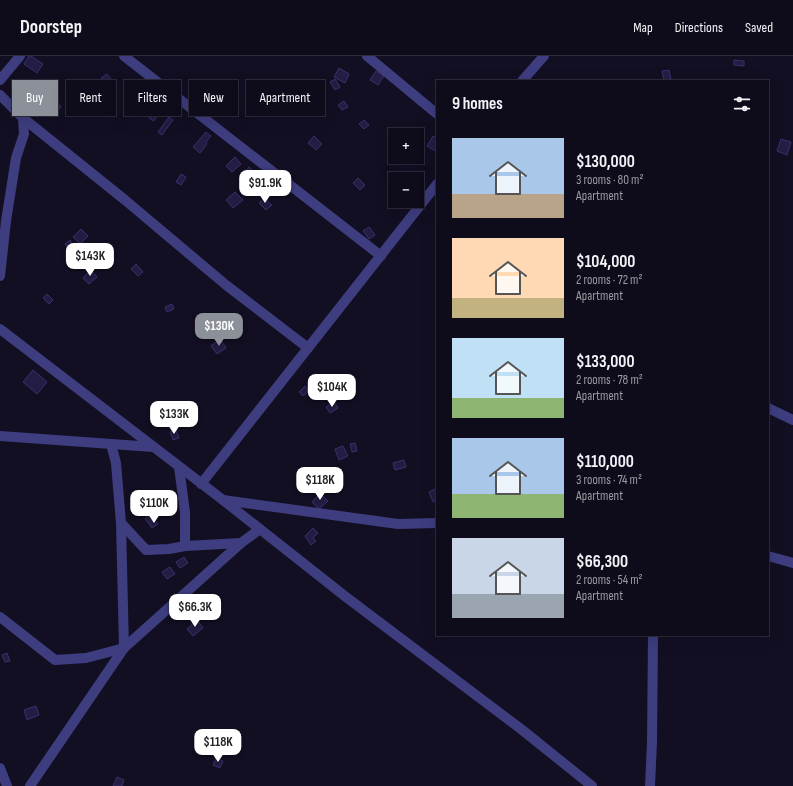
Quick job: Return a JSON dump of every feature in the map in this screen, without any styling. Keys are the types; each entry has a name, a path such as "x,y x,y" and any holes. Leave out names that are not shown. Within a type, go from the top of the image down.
{"street":[{"path":"0,80 20,56"},
{"path":"124,56 381,256"},
{"path":"367,56 436,113"},
{"path":"523,80 544,56"},
{"path":"0,95 24,118 226,285 308,348"},
{"path":"0,276 6,221 16,158 24,134 24,118"},
{"path":"201,484 436,185"},
{"path":"0,329 223,500 346,597 521,729 592,786"},
{"path":"769,408 793,420"},
{"path":"0,436 153,447"},
{"path":"111,444 116,463 122,523 124,648"},
{"path":"179,467 185,512 185,546"},
{"path":"223,500 398,524 436,523"},
{"path":"122,523 146,550 241,543"},
{"path":"30,786 124,648 241,543 260,530"},
{"path":"769,556 793,563"},
{"path":"0,617 55,660 86,658 124,648"},
{"path":"650,786 653,636"},
{"path":"0,768 7,786"}],"building":[{"path":"29,56 43,64 37,73 24,64"},
{"path":"734,60 744,61 744,66 734,65"},
{"path":"339,68 349,74 345,83 334,77"},
{"path":"669,70 671,79 664,80 662,71"},
{"path":"376,71 384,76 378,85 370,80"},
{"path":"107,74 111,79 103,80 101,78"},
{"path":"335,79 340,87 335,90 330,82"},
{"path":"344,101 348,107 342,110 338,105"},
{"path":"150,116 157,116 154,121 149,118"},
{"path":"169,117 173,120 162,135 158,132"},
{"path":"364,120 369,125 364,129 359,124"},
{"path":"206,132 211,136 200,153 193,147"},
{"path":"314,136 322,144 316,150 308,143"},
{"path":"433,136 436,138 436,151 427,146"},
{"path":"781,139 791,142 787,155 777,151"},
{"path":"235,157 241,164 232,172 226,166"},
{"path":"249,167 257,174 251,180 244,174"},
{"path":"181,174 186,177 181,185 176,182"},
{"path":"358,178 365,185 360,190 353,183"},
{"path":"235,192 243,200 233,208 226,200"},
{"path":"264,198 272,205 266,210 259,203"},
{"path":"369,227 375,235 369,239 363,231"},
{"path":"81,229 88,236 80,244 73,237"},
{"path":"70,240 74,246 69,250 65,244"},
{"path":"136,264 143,272 138,276 131,269"},
{"path":"91,270 97,277 89,284 83,278"},
{"path":"47,294 53,300 49,304 43,298"},
{"path":"172,304 174,309 167,312 165,307"},
{"path":"220,339 226,348 217,354 211,346"},
{"path":"33,370 47,382 37,394 23,382"},
{"path":"305,386 309,391 303,396 299,392"},
{"path":"334,402 338,408 330,413 326,407"},
{"path":"176,430 179,438 173,440 170,432"},
{"path":"355,443 357,451 352,452 350,444"},
{"path":"343,446 348,456 339,460 335,449"},
{"path":"404,460 406,467 395,470 393,463"},
{"path":"436,488 436,500 433,502 429,492"},
{"path":"320,493 328,501 319,509 312,502"},
{"path":"152,514 155,518 148,523 145,519"},
{"path":"155,520 158,524 152,528 149,524"},
{"path":"313,528 318,533 313,538 316,541 311,545 305,536"},
{"path":"184,557 188,563 180,568 176,562"},
{"path":"170,567 175,574 167,579 162,572"},
{"path":"197,620 203,628 193,636 187,629"},
{"path":"7,653 10,661 5,662 2,655"},
{"path":"36,706 39,715 27,720 24,710"},
{"path":"216,758 223,761 220,768 213,765"},
{"path":"117,777 124,780 122,786 113,786"}]}
